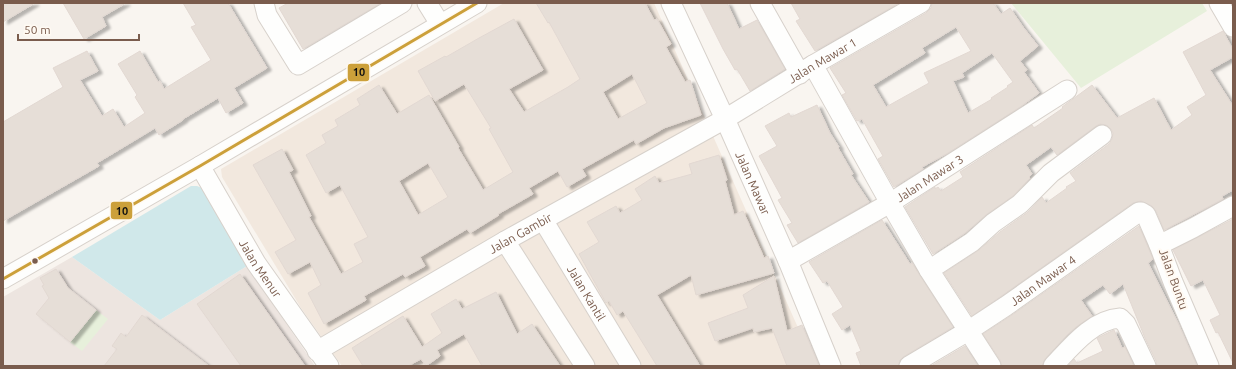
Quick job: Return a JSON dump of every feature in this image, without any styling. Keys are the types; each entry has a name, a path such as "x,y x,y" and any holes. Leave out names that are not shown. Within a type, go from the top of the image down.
{"street":[{"path":"264,3 267,15 298,65 402,3"},
{"path":"427,3 440,24"},
{"path":"3,279 200,166 477,3"},
{"name":"Jalan Mawar","path":"671,3 725,119 788,261 831,366"},
{"path":"760,3 806,70 890,203 929,270 992,366"},
{"name":"Jalan Mawar 1","path":"725,119 920,3"},
{"path":"1219,3 1233,27"},
{"name":"Jalan Mawar 3","path":"788,261 890,203 1067,90"},
{"name":"Jalan Gambir","path":"317,351 505,241 725,119"},
{"path":"929,270 972,242 993,223 1020,204 1051,173 1102,135"},
{"name":"Jalan Menur","path":"200,166 256,263 329,366"},
{"name":"Jalan Buntu","path":"1209,366 1159,245 1233,206"},
{"name":"Jalan Mawar 4","path":"908,366 1006,306 1139,212 1146,215 1159,245"},
{"name":"Jalan Kantil","path":"543,220 631,366"},
{"path":"505,241 585,366"},
{"path":"1053,366 1089,331 1101,323 1120,318 1126,324 1146,366"}],"shaded area":[{"path":"504,3 654,3 815,366 342,366 301,308 222,177 221,169"},
{"path":"72,257 160,320 247,266 315,366 3,366 3,297"}],"green space":[{"path":"1011,3 1202,3 1207,11 1081,88"},
{"path":"96,310 108,319 82,351 70,342"}],"water":[{"path":"191,186 202,188 247,266 160,320 72,257"}],"building":[{"path":"3,3 35,3 3,22"},
{"path":"63,3 126,3 102,17 106,26 84,39"},
{"path":"183,3 228,3 267,68 234,88 243,103 226,113 218,98 159,135 155,128 97,163 99,166 3,221 3,122 63,87 53,68 87,51 98,71 80,80 102,116 113,109 124,127 145,113 135,97 137,95 118,64 140,51 158,82 160,81 164,89 211,60 191,27 196,25"},
{"path":"288,3 381,3 303,49 279,8"},
{"path":"536,3 645,3 654,20 657,19 671,44 666,47 685,82 690,80 701,115 664,128 636,144 634,140 582,169 586,176 567,187 558,171 529,188 533,194 498,214 499,215 470,233 467,229 420,257 425,266 405,277 403,274 364,296 366,300 324,324 308,293 321,285 310,262 288,274 275,252 296,240 253,165 282,149 293,170 289,172 311,216 309,217 341,274 363,262 354,244 368,237 340,185 326,193 306,155 326,143 322,135 338,126 335,120 360,105 357,99 379,85 397,114 429,95 483,190 513,172 489,129 491,128 464,84 435,101 418,71 514,19 543,70 509,89 524,112 580,79 549,22 548,23","holes":["632,74 647,103 618,119 603,92","428,163 448,197 418,215 399,181"]},
{"path":"700,3 727,3 739,29 757,20 785,69 750,91 737,69 735,70 723,49"},
{"path":"791,3 899,3 815,51 796,21 800,19"},
{"path":"932,3 993,3 1001,14 1010,8 1038,46 1020,61 1027,70 1024,72 1039,93 1020,107 948,153 922,167 923,169 894,187 878,159 883,156 862,119 857,121 842,95 846,93 830,68 926,13 931,8","holes":["956,27 971,51 924,73 929,83 886,107 873,85 925,53 922,48","992,53 1013,82 991,98 992,99 968,113 953,81 964,77 962,73"]},
{"path":"1223,31 1233,50 1233,57 1210,70 1233,106 1233,190 1222,196 1223,199 1164,230 1156,211 1152,206 1141,201 1133,203 972,316 944,273 979,250 1000,232 1028,212 1042,197 1046,203 1076,181 1070,173 1109,144 1113,133 1111,129 1106,125 1100,124 1057,155 1051,147 1026,165 1032,174 1013,196 987,214 965,233 933,254 905,207 935,187 935,189 938,187 941,191 963,177 960,172 1032,125 1034,128 1063,108 1062,107 1092,85 1117,118 1154,98 1171,130 1192,115 1187,107 1206,95 1183,52"},
{"path":"817,105 830,133 853,174 851,175 869,202 798,243 787,225 792,223 778,200 782,198 759,156 777,146 765,126 789,113 791,117"},
{"path":"719,155 727,180 725,181 734,215 743,211 764,258 768,256 774,273 696,295 691,275 657,295 700,366 657,366 623,311 617,315 609,301 606,303 579,254 599,242 587,222 616,206 620,213 642,200 635,189 655,176 659,183 692,174 689,164"},
{"path":"1233,219 1233,363 1218,332 1216,333 1210,320 1220,315 1203,280 1191,286 1173,250"},
{"path":"882,220 910,264 912,263 953,327 903,357 898,366 861,366 856,353 861,351 850,325 842,330 832,314 843,307 827,281 823,283 809,262"},
{"path":"1139,226 1153,259 1148,263 1178,323 1197,366 1157,366 1123,284 1110,294 1103,285 1081,300 1092,316 1067,335 1045,359 1042,366 1002,366 1000,360 983,334"},
{"path":"56,269 68,288 96,310 70,342 36,314 49,298 42,286 44,285 40,278"},
{"path":"240,274 305,366 241,366 197,304"},
{"path":"774,276 787,331 802,325 819,366 787,366 772,328 754,332 753,328 715,341 708,323 748,308 743,295"},
{"path":"496,292 517,334 532,324 560,366 482,366 464,334 437,350 440,356 426,366 421,359 408,366 363,366 352,348 403,316 422,347 442,333 431,314 456,299 462,309"},
{"path":"142,315 209,366 104,366 117,349 112,346 121,333 126,337"},
{"path":"1114,330 1122,348 1125,347 1134,366 1068,366 1074,359 1077,363 1103,351 1097,338"},
{"path":"965,346 978,366 931,366"}],"transit line":[{"name":"10","path":"3,279 200,166 477,3"}]}
